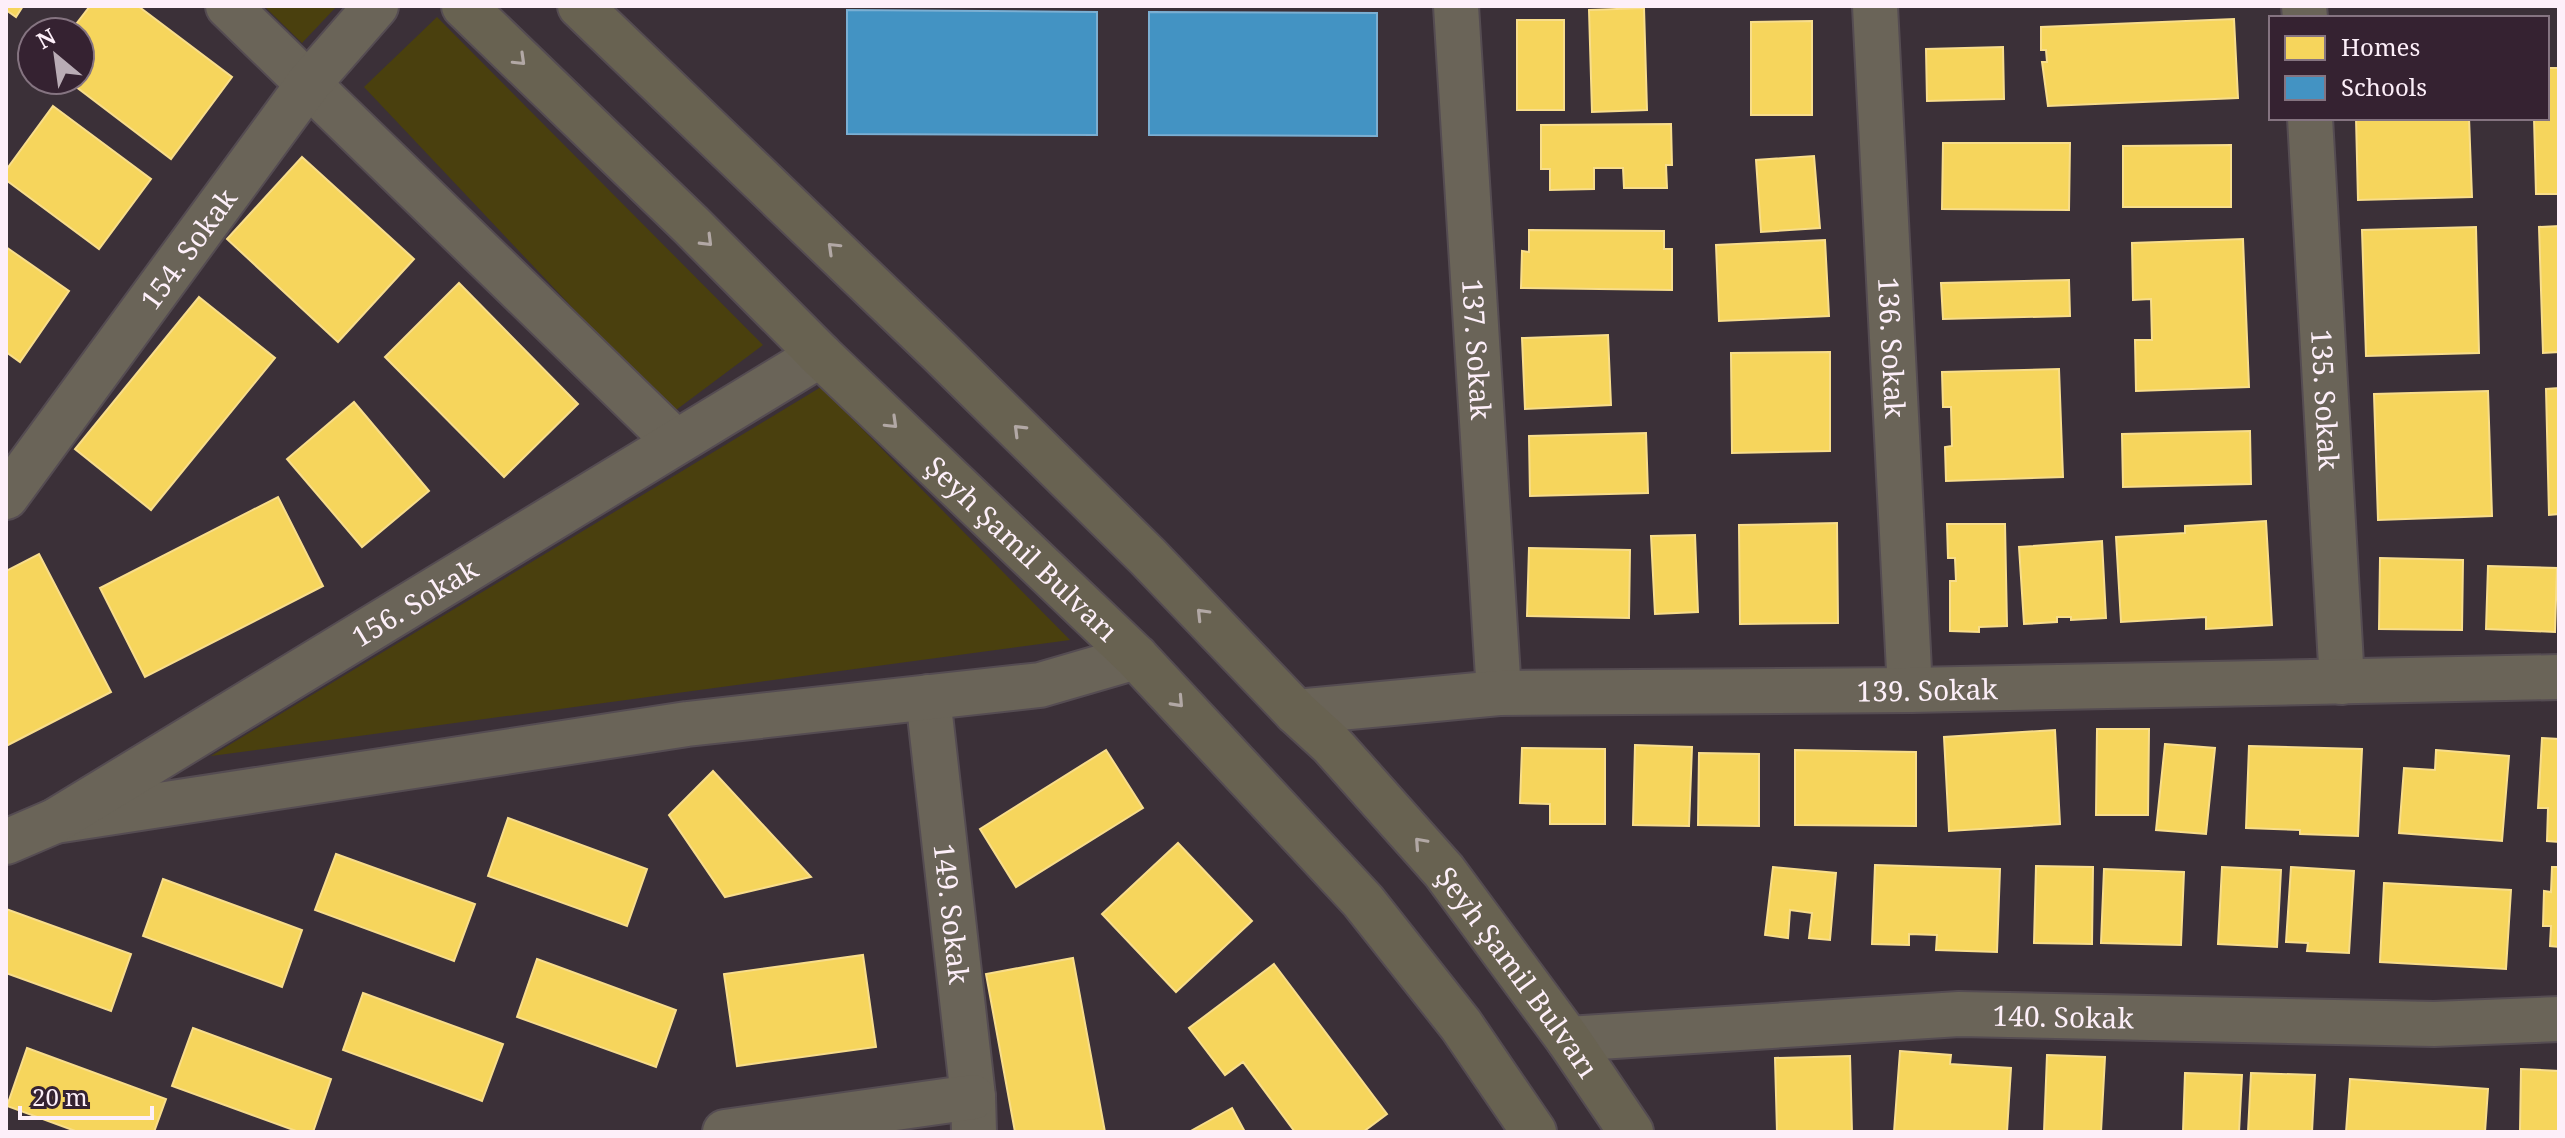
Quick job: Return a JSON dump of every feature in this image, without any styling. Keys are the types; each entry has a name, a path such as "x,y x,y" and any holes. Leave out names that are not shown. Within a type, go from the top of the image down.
{"main road":[{"name":"Şeyh Şamil Bulvarı","path":"464,6 691,225 820,355 1136,657 1363,901 1461,1025 1534,1132"},
{"name":"Şeyh Şamil Bulvarı","path":"580,6 949,361 1148,557 1296,712 1331,744 1444,871 1568,1039 1631,1132"}],"street":[{"path":"228,6 676,442"},
{"name":"154. Sokak","path":"6,497 309,83 376,6"},
{"name":"137. Sokak","path":"1456,6 1499,693"},
{"name":"136. Sokak","path":"1875,6 1910,690"},
{"name":"135. Sokak","path":"2310,120 2342,682"},
{"name":"156. Sokak","path":"6,842 55,821 820,355"},
{"path":"55,821 687,724 1040,685 1136,657"},
{"name":"139. Sokak","path":"1296,712 1499,693 1910,690 2559,677"},
{"name":"149. Sokak","path":"928,697 974,1115"},
{"name":"140. Sokak","path":"1568,1039 1959,1014 2434,1024 2559,1019"},
{"path":"725,1132 974,1115"}],"shaded area":[{"path":"264,6 337,6 302,43"},
{"path":"437,17 763,345 672,413 364,87"},
{"path":"821,387 1070,640 211,756"}],"building: Homes":[{"path":"6,6 23,6 16,17 6,10"},
{"path":"90,6 138,6 232,77 171,159 88,96 96,96 96,16 82,16"},
{"path":"1644,8 1647,110 1592,112 1589,10"},
{"path":"2234,19 2238,98 2048,106 2042,62 2047,62 2046,50 2041,50 2041,27"},
{"path":"1517,20 1564,20 1564,110 1517,110"},
{"path":"1812,21 1812,115 1751,115 1751,22"},
{"path":"2003,47 2004,99 1927,101 1926,49"},
{"path":"2549,68 2559,68 2559,194 2536,194 2534,120 2549,120"},
{"path":"53,106 151,179 99,249 6,180 6,170"},
{"path":"2356,120 2469,120 2472,197 2358,200"},
{"path":"1671,124 1672,165 1666,165 1667,188 1624,188 1623,168 1594,168 1594,189 1550,190 1550,169 1541,169 1541,125"},
{"path":"1943,143 2070,143 2069,210 1942,209"},
{"path":"2231,145 2231,207 2123,207 2123,146"},
{"path":"1814,156 1820,228 1761,232 1756,160"},
{"path":"302,157 414,259 338,342 227,239"},
{"path":"2559,226 2559,352 2543,353 2539,227"},
{"path":"2476,227 2479,353 2366,356 2362,230"},
{"path":"1529,230 1664,231 1664,249 1672,249 1672,290 1521,288 1522,251 1529,252"},
{"path":"2243,239 2249,387 2136,391 2135,340 2152,340 2151,299 2133,300 2132,243"},
{"path":"1825,240 1829,316 1719,321 1716,245"},
{"path":"6,247 69,291 20,362 6,352"},
{"path":"2069,280 2070,316 1943,319 1941,283"},
{"path":"459,283 578,404 504,477 385,357"},
{"path":"199,297 275,358 151,510 75,449"},
{"path":"1608,335 1611,405 1525,409 1522,338"},
{"path":"1830,352 1830,451 1732,453 1731,353"},
{"path":"2059,369 2063,477 1946,481 1945,447 1952,446 1951,407 1943,407 1942,372"},
{"path":"2559,388 2559,514 2549,515 2546,389"},
{"path":"2488,391 2492,516 2378,520 2374,394"},
{"path":"354,402 429,491 362,547 287,459"},
{"path":"2250,431 2251,484 2123,487 2122,434"},
{"path":"1646,433 1648,493 1530,496 1529,436"},
{"path":"278,497 323,586 145,677 100,588"},
{"path":"2266,521 2272,625 2206,629 2206,617 2121,622 2116,537 2185,533 2185,526"},
{"path":"1837,523 1838,623 1740,624 1739,525"},
{"path":"1947,524 2005,524 2007,626 1979,627 1979,632 1950,631 1950,581 1956,581 1955,558 1948,558"},
{"path":"1695,535 1698,612 1655,614 1651,536"},
{"path":"2102,541 2106,618 2071,620 2071,617 2057,617 2057,622 2024,624 2019,547"},
{"path":"1529,548 1630,550 1629,618 1527,616"},
{"path":"39,554 111,692 6,746 6,571"},
{"path":"2380,558 2463,560 2462,630 2379,629"},
{"path":"2488,566 2557,568 2555,632 2486,629"},
{"path":"2097,729 2149,729 2148,815 2096,815"},
{"path":"2055,730 2060,824 1949,831 1944,737"},
{"path":"2542,738 2559,739 2559,842 2547,841 2548,808 2538,808"},
{"path":"2165,744 2215,748 2206,834 2156,830"},
{"path":"1635,745 1692,747 1689,826 1633,825"},
{"path":"2249,746 2362,749 2358,836 2246,828"},
{"path":"1522,748 1605,749 1605,824 1550,824 1550,804 1520,803"},
{"path":"1106,750 1143,808 1016,887 980,829"},
{"path":"1795,750 1916,752 1916,826 1795,825"},
{"path":"2436,750 2509,756 2502,841 2399,833 2404,768 2435,770"},
{"path":"1699,753 1759,754 1759,826 1698,825"},
{"path":"713,771 811,877 725,897 669,815"},
{"path":"508,818 647,869 627,926 488,876"},
{"path":"1178,843 1252,921 1176,992 1102,914"},
{"path":"336,854 475,904 454,961 315,910"},
{"path":"1875,865 2000,869 1997,952 1936,950 1937,935 1909,934 1909,945 1872,944"},
{"path":"2036,866 2093,867 2092,944 2034,943"},
{"path":"1773,867 1836,873 1830,940 1809,938 1812,913 1790,910 1788,938 1765,935"},
{"path":"2222,867 2281,870 2277,947 2218,944"},
{"path":"2291,867 2354,871 2349,953 2307,951 2308,943 2286,942"},
{"path":"2552,867 2559,867 2559,947 2550,946 2551,926 2543,926 2544,891 2551,892"},
{"path":"2104,869 2184,872 2181,945 2101,943"},
{"path":"163,879 302,930 282,987 143,936"},
{"path":"2384,883 2511,890 2506,969 2380,962"},
{"path":"6,909 131,954 111,1011 6,973"},
{"path":"863,955 876,1047 737,1066 724,974"},
{"path":"1073,958 1105,1132 1015,1132 986,974"},
{"path":"537,959 676,1010 656,1067 517,1017"},
{"path":"1274,964 1387,1114 1363,1132 1295,1132 1243,1062 1225,1075 1189,1028"},
{"path":"363,993 503,1044 482,1101 343,1050"},
{"path":"193,1028 331,1079 313,1132 299,1132 172,1086"},
{"path":"27,1048 166,1099 154,1132 78,1132 7,1106"},
{"path":"1900,1051 1951,1055 1950,1064 2011,1068 2007,1132 1894,1132"},
{"path":"2047,1055 2105,1057 2101,1132 2044,1132"},
{"path":"1850,1056 1852,1132 1777,1132 1775,1058"},
{"path":"2521,1069 2559,1071 2559,1132 2520,1132"},
{"path":"2185,1073 2242,1075 2239,1132 2183,1132"},
{"path":"2251,1073 2315,1075 2312,1132 2248,1132"},
{"path":"2350,1079 2488,1089 2485,1132 2346,1132"},
{"path":"1232,1108 1245,1132 1189,1132"}],"building: Schools":[{"path":"847,10 1097,12 1097,135 847,134"},
{"path":"1149,12 1377,13 1377,136 1149,135"}]}
